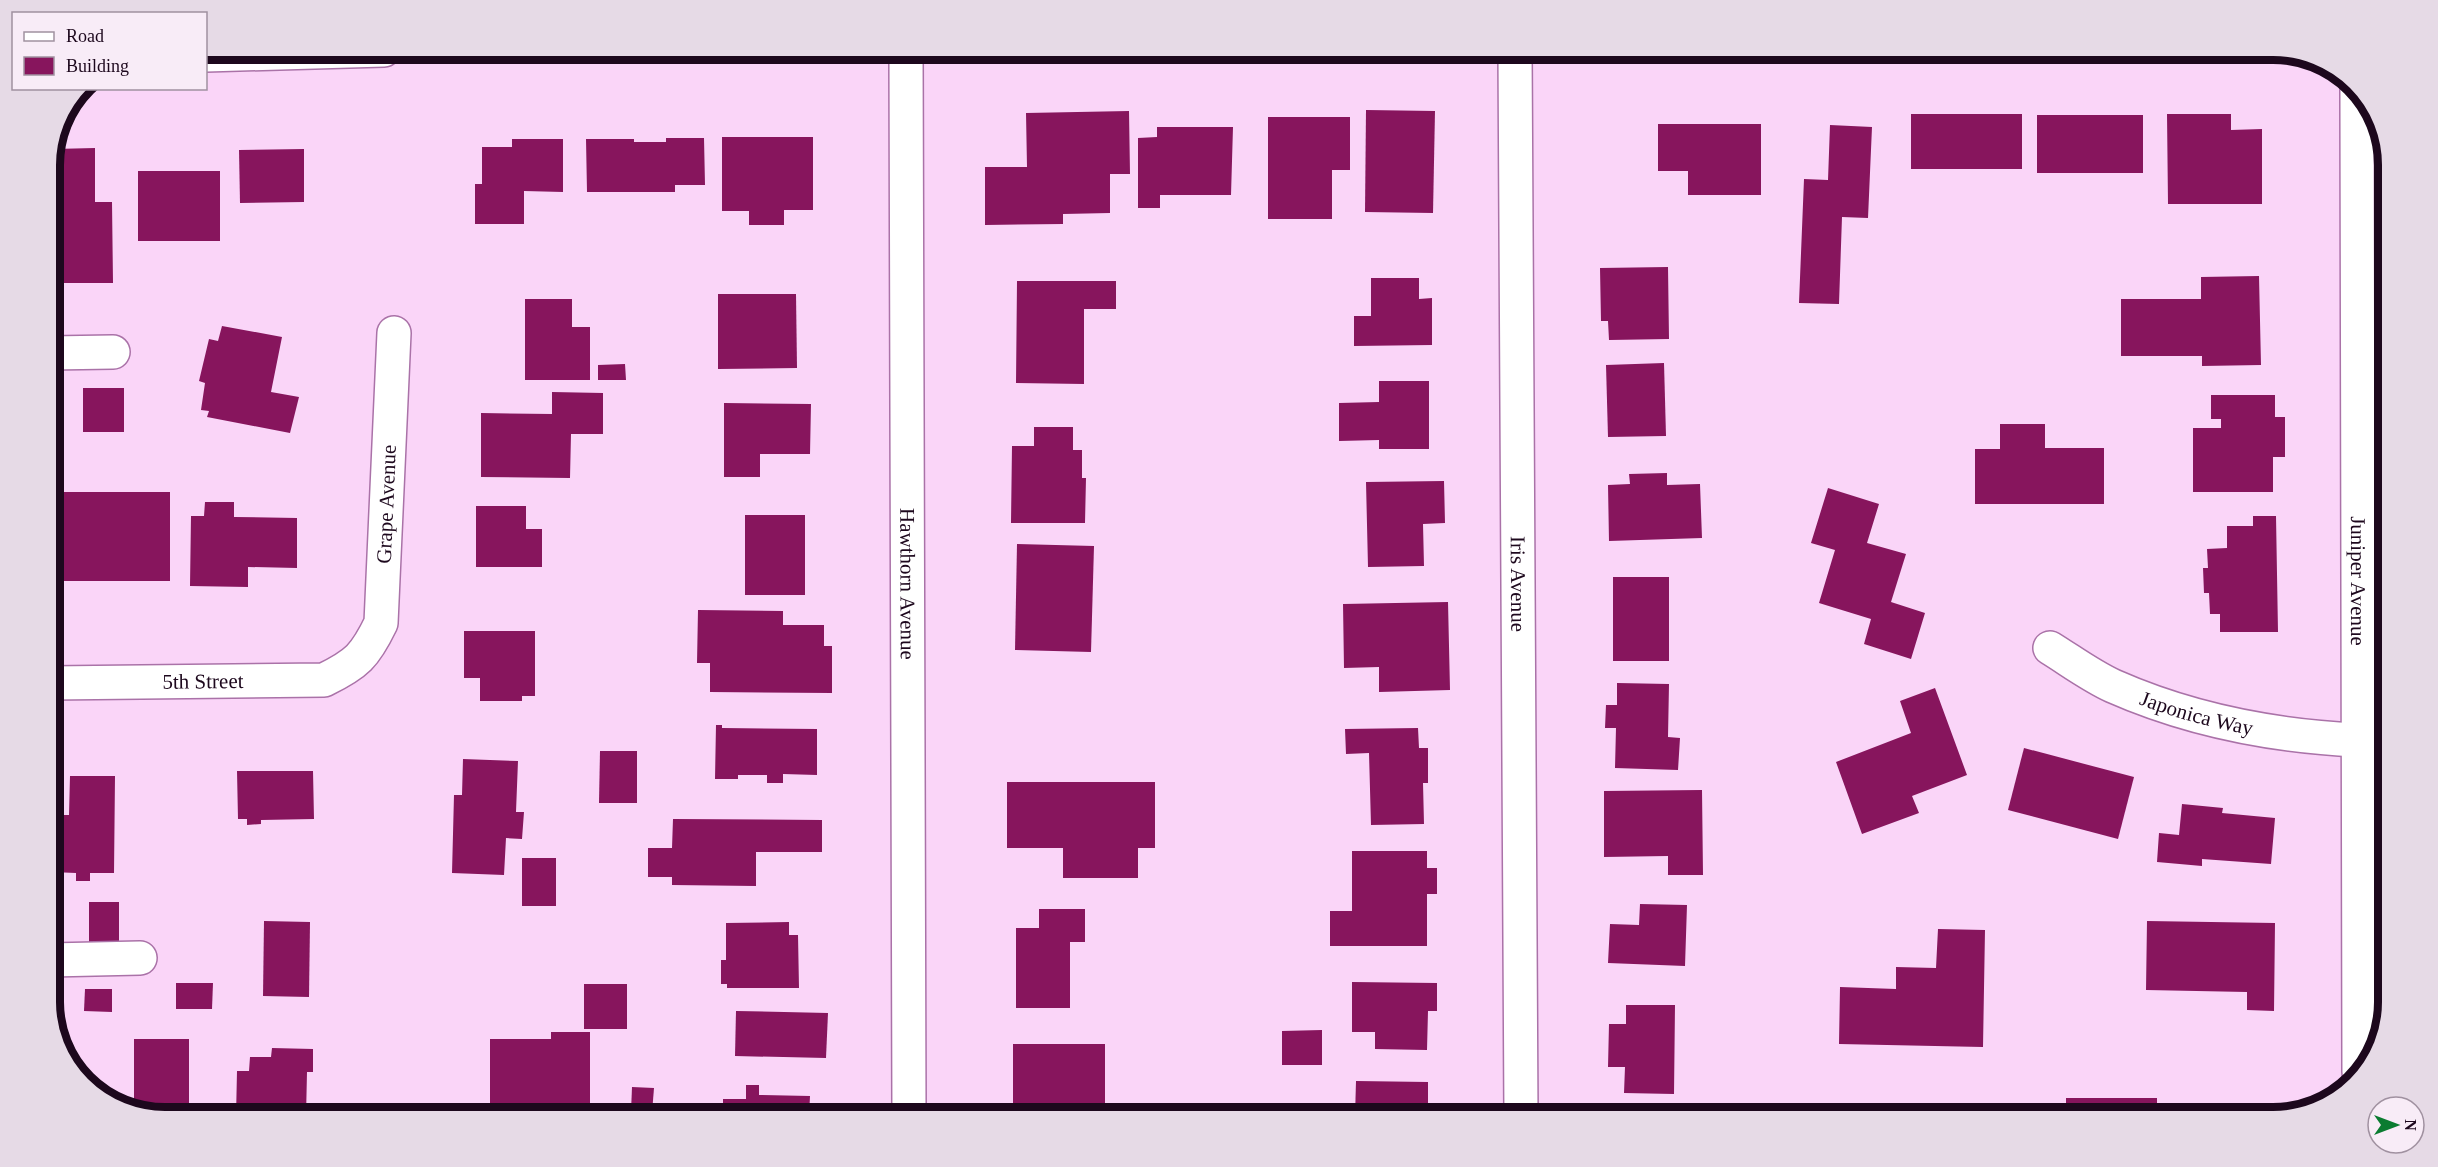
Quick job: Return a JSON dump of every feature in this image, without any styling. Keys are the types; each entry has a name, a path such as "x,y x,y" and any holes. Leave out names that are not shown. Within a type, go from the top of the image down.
{"street":[{"name":"Hawthorn Avenue","path":"906,60 909,1107"},
{"name":"Iris Avenue","path":"1515,60 1521,1107"},
{"name":"Juniper Avenue","path":"2357,102 2359,1061"},
{"name":"Grape Avenue","path":"353,666 367,651 381,623 394,333"},
{"path":"60,353 113,352"},
{"name":"Japonica Way","path":"2050,648 2111,685 2190,716 2301,737 2357,740"},
{"name":"5th Street","path":"60,683 324,680 353,666"},
{"path":"60,960 140,958"}],"building":[{"path":"1366,110 1435,111 1433,213 1365,212"},
{"path":"1129,111 1130,174 1110,174 1110,213 1063,214 1063,224 985,225 985,167 1027,167 1026,113"},
{"path":"1911,114 2022,114 2022,169 1911,169"},
{"path":"2167,114 2231,114 2231,130 2262,129 2262,204 2168,204"},
{"path":"2037,115 2143,115 2143,173 2037,173"},
{"path":"1268,117 1350,117 1350,170 1332,170 1332,219 1268,219"},
{"path":"1658,124 1761,124 1761,195 1688,195 1688,171 1658,171"},
{"path":"1830,125 1872,127 1868,218 1842,217 1839,304 1799,303 1804,179 1828,180"},
{"path":"1157,127 1233,127 1231,195 1160,195 1160,208 1138,208 1138,138 1157,137"},
{"path":"722,137 813,137 813,210 784,210 784,225 749,225 749,211 722,211"},
{"path":"666,138 704,138 705,185 675,185 675,192 587,192 586,139 666,142"},
{"path":"512,139 563,139 563,192 524,191 524,224 475,224 475,184 482,184 482,147 512,147"},
{"path":"95,148 95,202 112,202 113,283 62,283 61,149"},
{"path":"304,149 304,202 240,203 239,150"},
{"path":"138,171 220,171 220,241 138,241"},
{"path":"1668,267 1669,339 1609,340 1608,321 1601,321 1600,268"},
{"path":"2259,276 2261,365 2202,366 2202,356 2121,356 2121,299 2201,299 2201,277"},
{"path":"1371,278 1419,278 1419,299 1432,298 1432,345 1354,346 1354,316 1371,316"},
{"path":"1017,281 1116,281 1116,309 1084,309 1084,384 1016,383"},
{"path":"718,294 796,294 797,368 718,369"},
{"path":"525,299 572,299 572,327 590,327 590,380 525,380"},
{"path":"222,326 282,337 271,392 299,397 290,433 207,417 209,411 201,410 205,383 199,381 209,339 218,341"},
{"path":"1664,363 1666,436 1608,437 1606,365"},
{"path":"625,364 626,380 598,380 598,365"},
{"path":"1379,381 1429,381 1429,449 1379,449 1379,440 1339,441 1339,403 1379,402"},
{"path":"83,388 124,388 124,432 83,432"},
{"path":"552,392 603,393 603,434 571,434 570,478 481,477 481,413 552,414"},
{"path":"2211,395 2275,395 2275,417 2285,417 2285,457 2273,457 2273,492 2193,492 2193,428 2221,428 2221,419 2211,419"},
{"path":"724,403 811,404 810,454 760,454 760,477 724,477"},
{"path":"2000,424 2045,424 2045,448 2104,448 2104,504 1975,504 1975,449 2000,449"},
{"path":"1034,427 1073,427 1073,450 1082,450 1082,478 1086,478 1085,523 1011,523 1012,446 1034,446"},
{"path":"1667,473 1667,485 1700,484 1702,538 1609,541 1608,485 1630,484 1629,474"},
{"path":"1444,481 1445,523 1423,524 1424,566 1368,567 1366,482"},
{"path":"1828,488 1879,504 1867,543 1906,554 1891,602 1925,613 1911,659 1864,644 1871,619 1819,603 1835,550 1811,543"},
{"path":"60,492 170,492 170,581 60,581"},
{"path":"205,502 234,502 234,517 297,518 297,568 248,567 248,587 190,586 191,516 204,516"},
{"path":"476,506 526,506 526,529 542,529 542,567 476,567"},
{"path":"745,515 805,515 805,595 745,595"},
{"path":"2253,516 2276,516 2278,632 2220,632 2220,614 2210,614 2209,593 2204,593 2203,568 2208,568 2207,549 2227,548 2227,526 2253,526"},
{"path":"1017,544 1094,546 1091,652 1015,650"},
{"path":"1613,577 1669,577 1669,661 1613,661"},
{"path":"1448,602 1450,690 1379,692 1379,667 1344,668 1343,604"},
{"path":"698,610 783,611 783,625 824,625 824,646 832,646 832,693 710,692 710,663 697,663"},
{"path":"464,631 535,631 535,696 522,696 522,701 480,701 480,678 464,678"},
{"path":"1617,683 1669,684 1668,737 1680,738 1678,770 1615,768 1616,728 1605,728 1606,705 1617,705"},
{"path":"1935,688 1967,775 1912,796 1919,813 1862,834 1836,762 1911,733 1900,701"},
{"path":"716,725 722,725 722,728 817,729 817,775 783,774 783,783 767,783 767,775 738,775 738,779 715,779"},
{"path":"1418,728 1419,748 1428,748 1428,783 1423,783 1424,824 1371,825 1369,753 1346,754 1345,729"},
{"path":"2024,748 2134,777 2118,839 2008,810"},
{"path":"600,751 637,751 637,803 599,803"},
{"path":"463,759 518,761 516,812 524,812 522,839 506,838 504,875 452,873 454,795 462,795"},
{"path":"237,771 313,771 314,819 261,820 261,824 247,825 247,819 238,819"},
{"path":"70,776 115,776 114,873 90,873 90,881 76,881 76,873 60,872 60,815 69,815"},
{"path":"1007,782 1155,782 1155,848 1138,848 1138,878 1063,878 1063,848 1007,848"},
{"path":"1702,790 1703,875 1668,875 1668,856 1604,857 1604,791"},
{"path":"2182,804 2223,808 2222,813 2275,818 2271,864 2202,859 2202,866 2157,862 2159,833 2179,835"},
{"path":"673,819 822,820 822,852 756,852 756,886 672,885 672,877 648,877 648,848 672,848"},
{"path":"1352,851 1427,851 1427,868 1437,868 1437,894 1427,894 1427,946 1330,946 1330,911 1352,911"},
{"path":"522,858 556,858 556,906 522,906"},
{"path":"89,902 119,902 119,947 89,947"},
{"path":"1640,904 1687,905 1685,966 1608,963 1610,924 1639,925"},
{"path":"1039,909 1085,909 1085,942 1070,942 1070,1008 1016,1008 1016,928 1039,928"},
{"path":"264,921 310,922 309,997 263,996"},
{"path":"2147,921 2275,923 2274,1011 2247,1010 2247,992 2146,990"},
{"path":"789,922 789,935 798,935 799,988 727,988 727,984 721,984 721,960 726,960 726,923"},
{"path":"1938,929 1985,930 1983,1047 1839,1044 1840,987 1896,989 1896,967 1936,968"},
{"path":"1352,982 1437,983 1437,1011 1428,1011 1427,1050 1375,1049 1375,1032 1352,1032"},
{"path":"176,983 213,983 212,1009 176,1009"},
{"path":"584,984 627,984 627,1029 584,1029"},
{"path":"85,989 112,989 112,1012 84,1011"},
{"path":"1626,1005 1675,1005 1674,1094 1624,1093 1625,1067 1608,1067 1609,1024 1626,1024"},
{"path":"736,1011 828,1013 826,1058 735,1056"},
{"path":"1322,1030 1322,1065 1282,1065 1282,1031"},
{"path":"551,1032 590,1032 590,1107 490,1107 490,1039 551,1039"},
{"path":"134,1039 189,1039 189,1107 165,1107 134,1102"},
{"path":"1013,1044 1105,1044 1105,1107 1013,1107"},
{"path":"272,1048 313,1049 313,1072 307,1072 306,1107 236,1107 237,1071 249,1071 250,1057 271,1057"},
{"path":"1356,1081 1428,1082 1428,1107 1355,1107"},
{"path":"746,1085 759,1085 759,1095 810,1096 809,1107 723,1107 723,1099 746,1099"},
{"path":"632,1087 654,1088 652,1107 631,1107"},
{"path":"2066,1098 2157,1098 2157,1107 2066,1107"}]}
